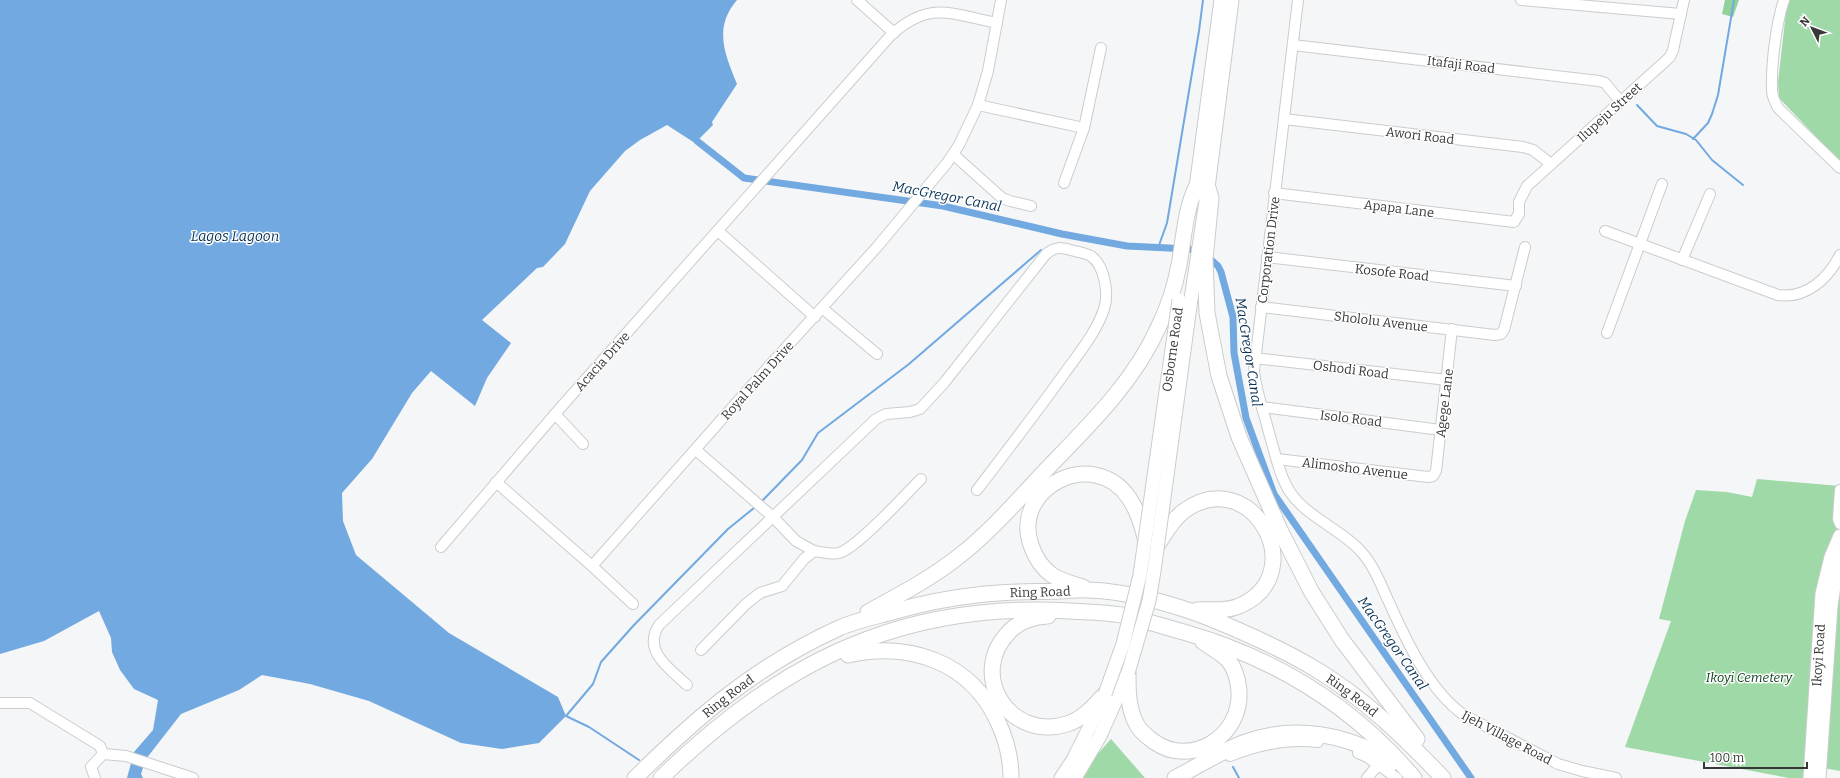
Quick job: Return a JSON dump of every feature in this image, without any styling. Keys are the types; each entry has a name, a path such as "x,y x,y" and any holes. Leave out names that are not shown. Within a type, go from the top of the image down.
{"highway":[{"path":"841,627 918,585 958,557 991,528 1092,422 1131,375 1145,354 1166,310 1191,267 1195,233 1190,198 1203,187 1211,198 1195,233 1191,267 1207,313 1219,376 1239,437 1276,524 1311,591 1338,634 1443,778"},
{"path":"1089,590 1059,579 1051,574 1040,564 1033,552 1028,528 1029,516 1035,502 1052,484 1076,474 1087,473 1098,475 1112,481 1129,497 1152,542 1184,511 1197,504 1209,500 1221,499 1243,506 1254,513 1264,525 1270,538 1273,551 1272,566 1268,578 1260,592 1243,604 1228,610 1189,610"},
{"name":"Ring Road","path":"637,776 709,710 744,682 791,653 841,627 916,605 950,598 1020,591 1089,590 1139,597 1189,610 1253,635 1318,670 1358,699 1403,736 1443,778"},
{"name":"Ring Road","path":"664,775 733,715 774,686 818,662 864,640 935,620 963,615 1014,610 1075,611 1120,615 1222,644 1254,657 1313,689 1363,726 1396,756 1414,778"},
{"path":"1075,611 1064,616 1042,616 1025,621 1013,628 1003,638 992,661 993,684 1003,704 1017,718 1034,726 1052,727 1067,724 1090,711 1105,694"},
{"path":"1128,674 1129,700 1138,727 1156,743 1165,748 1196,750 1220,738 1234,721 1239,705 1238,680 1228,661 1218,652 1189,634"},
{"path":"818,662 865,651 884,650 921,655 954,669 981,692 994,712 1004,733 1009,752 1011,778"},
{"path":"1175,778 1244,742 1282,734 1304,733 1331,736 1361,745 1378,753 1411,778"}],"main road":[{"path":"1203,187 1222,0"},
{"path":"1203,187 1232,0"},
{"name":"Osborne Road","path":"1074,778 1100,736 1128,674 1149,601 1152,542 1185,300 1191,267"},
{"name":"Ikoyi Road","path":"1810,778 1822,594 1831,557 1840,536"},
{"name":"Osborne Road","path":"1061,778 1080,747 1116,667 1152,542"},
{"name":"Ikoyi Road","path":"1819,778 1831,606 1836,572 1840,559"}],"street":[{"path":"857,0 894,33"},
{"name":"Royal Palm Drive","path":"592,566 753,384 815,317 912,206 953,154 970,126 978,106 988,71 1001,0"},
{"name":"Corporation Drive","path":"1298,0 1254,358 1255,382 1285,482 1297,501 1355,544 1368,560 1421,663"},
{"path":"1521,0 1605,4 1681,14"},
{"name":"Ilupeju Street","path":"1519,214 1519,202 1527,186 1670,57 1673,50 1684,0"},
{"path":"1784,0 1780,12 1776,45 1772,91 1774,100 1778,108 1840,168"},
{"name":"Acacia Drive","path":"441,547 555,414 765,176 894,33 910,20 927,12 941,12 997,23"},
{"name":"Itafaji Road","path":"1293,45 1599,81 1605,83 1620,101"},
{"path":"1064,183 1084,128 1100,48"},
{"path":"978,106 1084,128"},
{"name":"Awori Road","path":"1284,119 1523,147 1533,150 1552,164"},
{"path":"953,154 1002,198 1031,206"},
{"path":"1607,333 1638,244 1662,184"},
{"name":"Apapa Lane","path":"1274,193 1510,222 1517,219 1519,214"},
{"path":"1682,260 1710,194"},
{"path":"718,231 815,317"},
{"path":"1605,231 1785,296 1804,292 1814,287 1828,275 1840,255"},
{"path":"687,685 664,664 654,648 654,633 659,626 757,531 774,518 876,419 886,414 910,412 920,409 944,383 1046,254 1053,248 1059,247 1089,255 1099,266 1107,295 1105,308 1099,323 1091,337 1049,396 977,490"},
{"path":"1516,286 1525,247"},
{"name":"Kosofe Road","path":"1267,258 1516,286"},
{"name":"Shololu Avenue","path":"1261,308 1495,335 1501,334 1504,330 1516,286"},
{"path":"822,308 877,354"},
{"name":"Agege Lane","path":"1433,476 1436,471 1452,329"},
{"name":"Oshodi Road","path":"1254,358 1447,380"},
{"name":"Isolo Road","path":"1262,407 1441,430"},
{"path":"555,414 583,444"},
{"path":"696,450 774,518 796,541 814,551 838,553 847,549 860,539 921,479"},
{"name":"Alimosho Avenue","path":"1277,459 1428,477 1433,476"},
{"path":"496,482 633,604"},
{"path":"1840,490 1838,519 1840,524"},
{"path":"757,531 762,508"},
{"path":"796,541 804,559"},
{"path":"701,650 746,604 760,593 782,586 804,559 814,551"},
{"name":"Ijeh Village Road","path":"1421,663 1444,697 1453,707 1464,715 1581,775 1616,778"},
{"path":"0,703 30,703 100,746 103,754"},
{"path":"1194,777 1222,760 1260,745 1296,741 1316,741 1354,751 1378,764 1397,778"},
{"path":"103,754 130,757 193,778"},
{"path":"95,778 91,767 103,754"},
{"path":"1367,778 1378,764"}],"green space":[{"path":"1725,0 1739,0 1733,17 1722,14"},
{"path":"1790,0 1840,0 1840,162 1779,98 1778,82 1786,12"},
{"name":"Ikoyi Cemetery","path":"1757,479 1840,486 1840,771 1807,765 1806,778 1789,778 1625,747 1671,621 1659,619 1685,521 1696,490 1727,492 1752,497"},
{"path":"1111,739 1145,778 1076,778"}],"water":[{"name":"Lagos Lagoon","path":"0,0 737,0 725,21 723,31 725,52 737,84 712,122 713,125 695,143 667,125 640,140 625,151 590,191 565,244 543,267 537,268 482,320 511,343 487,378 475,406 431,371 412,393 372,459 342,493 343,521 356,555 449,633 558,697 566,716 539,743 502,749 461,743 369,701 310,684 262,675 239,690 181,714 146,759 141,774 143,778 127,778 134,752 153,730 158,700 134,689 120,670 112,652 111,638 99,611 44,641 0,654"}],"waterway":[{"path":"1158,248 1167,223 1203,0"},
{"path":"1693,139 1708,123 1718,95 1734,0"},
{"path":"1637,105 1657,126 1686,134 1696,140 1712,160 1743,185"},
{"name":"MacGregor Canal","path":"697,141 744,178 943,206 1062,234 1127,246 1189,249 1202,253 1208,257 1218,266 1221,272 1233,317 1234,353 1246,418 1274,494 1471,778"},
{"path":"762,501 802,460 818,433 909,364 1041,250"},
{"path":"639,760 589,727 566,716 593,684 601,662 634,625 728,529 754,508"},
{"path":"1233,767 1239,778"}]}
